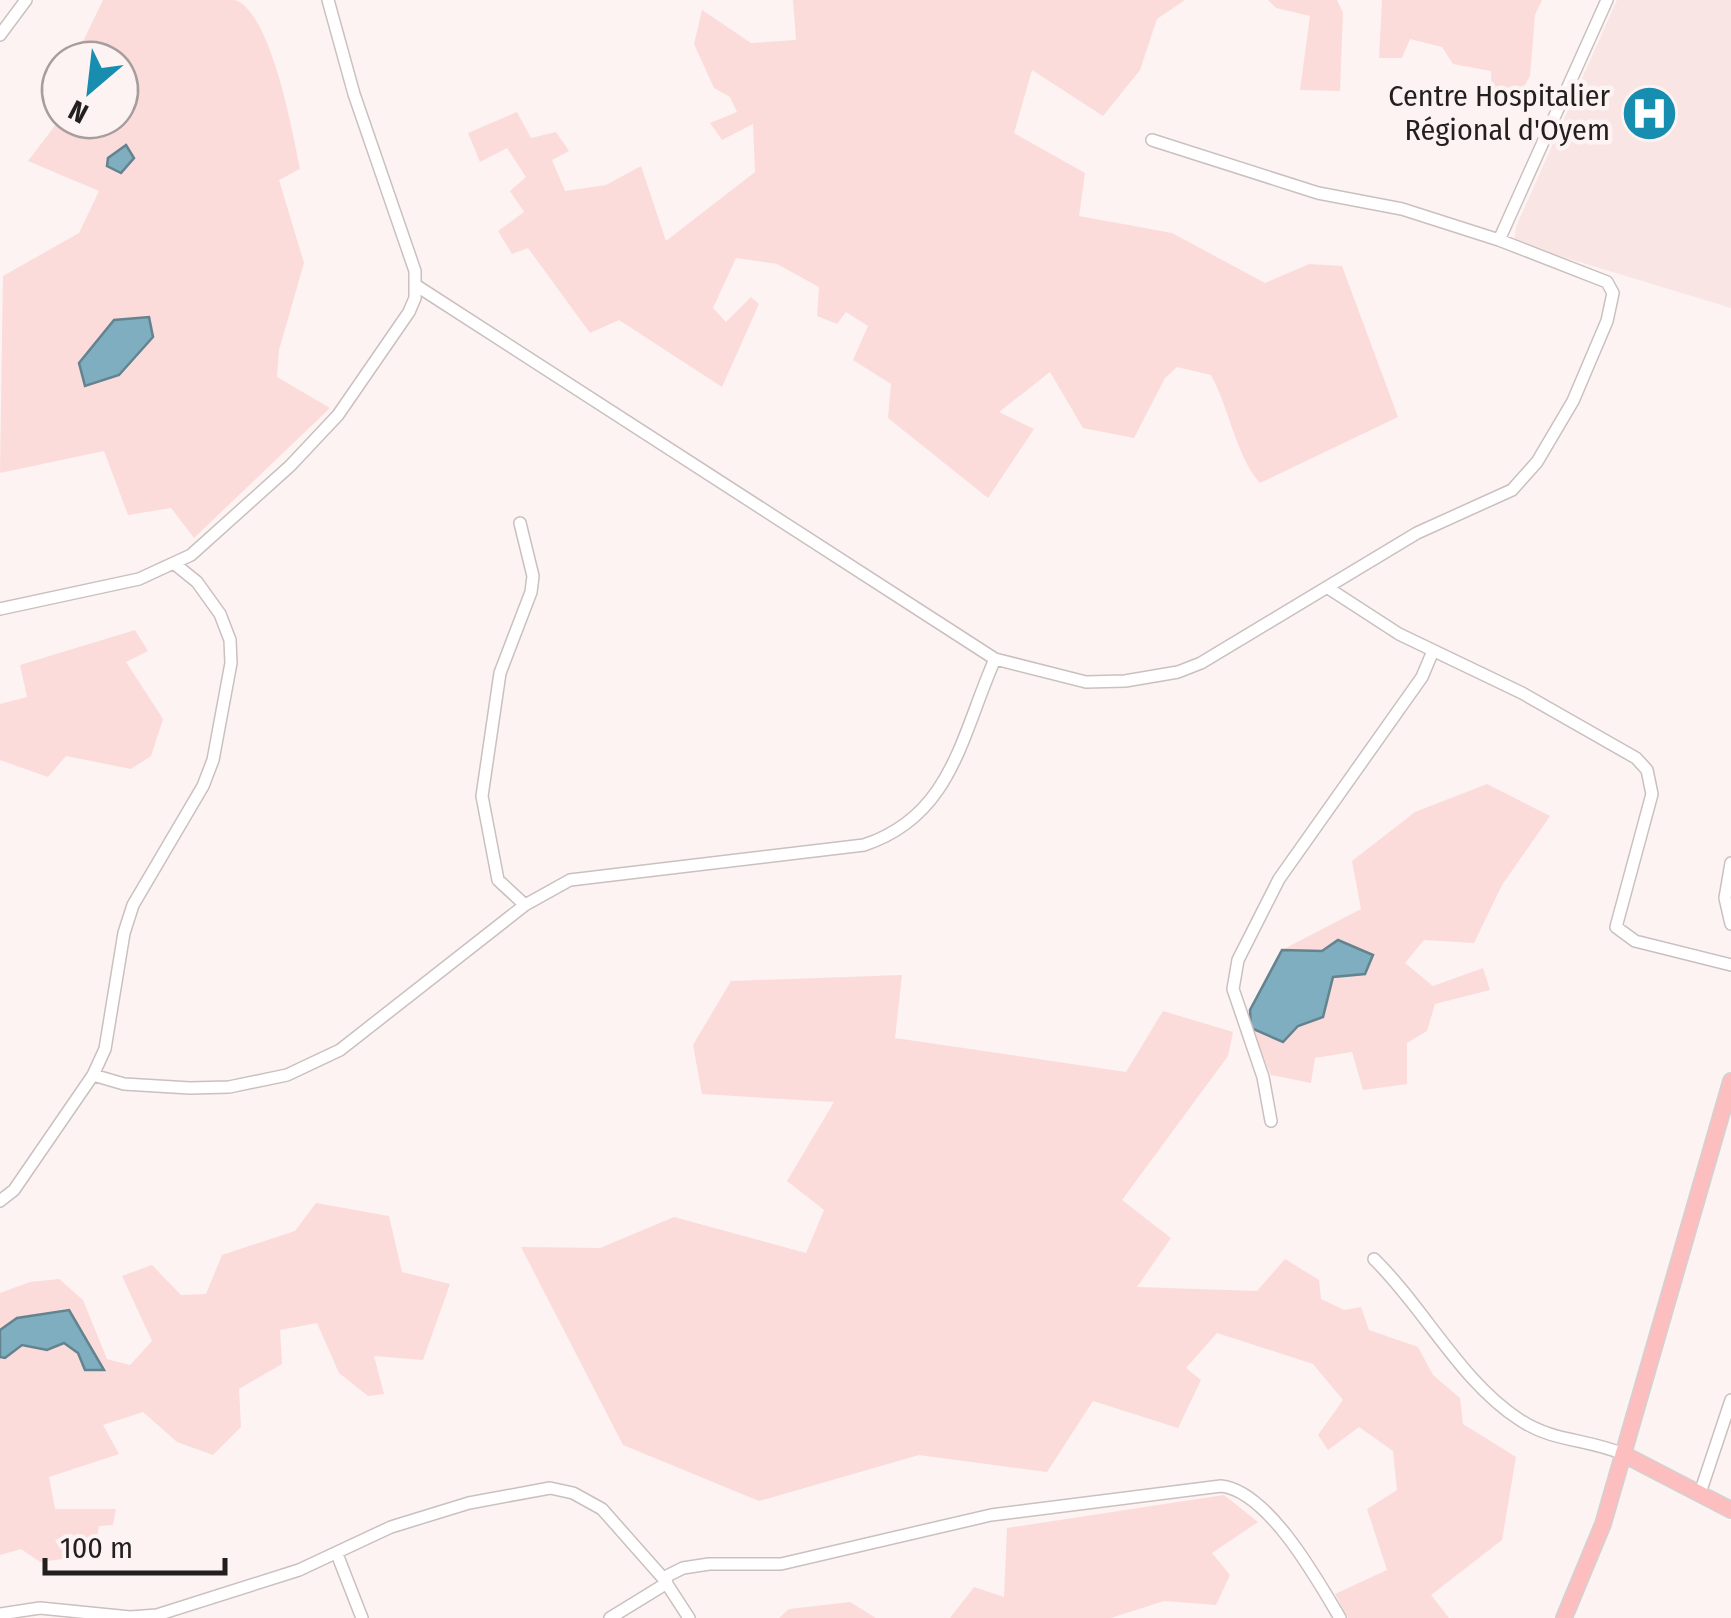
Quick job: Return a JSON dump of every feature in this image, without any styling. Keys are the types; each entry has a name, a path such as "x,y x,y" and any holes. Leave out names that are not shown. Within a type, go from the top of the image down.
{"main road":[{"path":"1564,1618 1592,1554 1726,1118 1731,1081"},
{"path":"1623,1454 1731,1510"}],"street":[{"path":"0,35 26,0"},
{"path":"0,609 138,580 176,565 290,466 338,415 390,343 415,298 417,286 328,0"},
{"path":"1500,240 1607,0"},
{"path":"417,286 995,660 1086,682 1161,676 1201,663 1417,534 1512,490 1538,462 1573,401 1607,321 1614,293 1606,282 1500,240 1375,201 1318,192 1152,140"},
{"path":"520,523 533,576 532,592 500,674 482,796 498,880 524,905"},
{"path":"0,1201 14,1190 93,1075 105,1049 124,933 133,905 202,786 224,709 230,640 220,614 197,582 176,565"},
{"path":"1328,588 1358,612 1522,693 1636,758 1646,770 1652,794 1616,926 1622,935 1636,941 1731,964"},
{"path":"1272,1121 1263,1077 1236,1000 1238,960 1278,879 1422,677 1432,651"},
{"path":"93,1075 154,1087 230,1087 304,1070 340,1050 550,888 600,874 864,845 904,829 920,817 940,788 995,660"},
{"path":"1731,863 1726,898 1731,924"},
{"path":"1374,1259 1430,1321 1470,1374 1522,1422 1551,1436 1597,1442 1623,1454"},
{"path":"1700,1493 1731,1400"},
{"path":"610,1618 683,1568 781,1564 991,1515 1220,1486 1250,1497 1311,1568 1340,1618"},
{"path":"0,1614 40,1608 130,1617 156,1615 338,1554 391,1528 469,1503 550,1488 573,1493 602,1509 665,1581 689,1618"},
{"path":"338,1554 353,1604 362,1618"}],"shaded area":[{"path":"103,0 235,0 248,9 270,49 292,129 300,169 279,180 304,263 279,350 277,377 330,408 194,538 171,508 128,515 104,451 0,473 3,276 79,233 99,191 28,161 44,140 140,140 140,40 84,40"},
{"path":"793,0 1185,0 1157,19 1140,70 1103,116 1032,70 1014,133 1085,173 1079,216 1172,233 1265,283 1309,264 1342,266 1398,417 1260,483 1245,460 1211,375 1177,367 1165,378 1134,438 1083,428 1050,372 999,412 1034,429 988,498 888,418 891,384 853,360 868,326 846,312 837,324 817,316 819,287 777,264 736,258 713,308 726,322 751,297 759,304 722,387 619,320 590,333 528,248 512,254 498,231 524,212 510,191 526,177 507,148 480,162 468,133 517,112 531,138 556,132 569,151 552,160 565,191 606,185 641,166 666,241 755,172 753,124 722,140 710,123 737,112 730,97 714,88 694,44 702,10 751,43 796,40"},
{"path":"1268,0 1337,0 1343,13 1340,91 1300,90 1310,16 1276,8"},
{"path":"1382,0 1542,0 1535,15 1530,76 1512,109 1492,98 1491,71 1453,64 1442,47 1410,39 1402,58 1379,58"},
{"name":"Centre Hospitalier Régional d'Oyem","path":"1617,0 1731,0 1731,308 1514,242 1516,227"},
{"path":"135,630 148,651 126,662 163,719 151,756 131,769 66,756 48,777 0,760 0,704 27,697 20,665"},
{"path":"1487,784 1550,816 1502,885 1474,943 1424,940 1405,963 1433,986 1483,968 1490,990 1435,1004 1427,1031 1407,1043 1407,1084 1363,1090 1352,1052 1315,1058 1311,1083 1271,1075 1251,1028 1284,1042 1298,1026 1323,1017 1333,977 1322,951 1282,950 1361,909 1352,861 1415,812"},
{"path":"902,975 895,1038 1126,1072 1163,1011 1233,1032 1228,1056 1122,1200 1171,1238 1137,1287 1257,1291 1285,1259 1319,1280 1321,1299 1344,1310 1361,1307 1369,1330 1418,1347 1433,1375 1460,1398 1463,1424 1516,1457 1502,1540 1431,1595 1449,1618 1348,1618 1335,1594 1387,1570 1367,1509 1397,1490 1393,1451 1359,1427 1328,1450 1318,1435 1343,1400 1313,1364 1217,1333 1186,1368 1201,1380 1178,1428 1093,1401 1047,1472 919,1455 759,1501 623,1445 521,1247 600,1248 674,1217 806,1253 824,1210 787,1181 834,1102 702,1094 693,1045 731,981"},
{"path":"316,1203 389,1216 402,1272 450,1284 423,1360 374,1356 384,1394 368,1396 339,1373 317,1323 280,1330 282,1364 239,1389 241,1427 213,1455 177,1442 143,1412 103,1425 119,1454 49,1477 55,1509 116,1509 113,1525 99,1526 94,1555 40,1562 21,1549 0,1555 0,1293 30,1282 59,1279 83,1300 107,1359 130,1365 152,1341 122,1276 152,1265 181,1295 206,1294 222,1255 295,1231"},
{"path":"1224,1495 1258,1522 1212,1553 1230,1575 1216,1605 1164,1601 1111,1618 950,1618 974,1587 1004,1597 1007,1528"},
{"path":"850,1602 876,1618 779,1618 789,1609"}],"water":[{"path":"126,145 134,158 121,173 107,166 108,158"},
{"path":"149,317 153,337 119,375 85,386 79,363 114,320"},
{"path":"1338,940 1373,955 1365,974 1333,977 1323,1017 1298,1026 1283,1042 1251,1028 1250,1010 1282,950 1322,951"},
{"path":"69,1310 104,1370 85,1370 78,1353 64,1343 47,1350 22,1345 5,1358 0,1357 0,1330 17,1318"}],"place":[{"name":"Centre Hospitalier Régional d'Oyem","path":"1649,113"}]}
